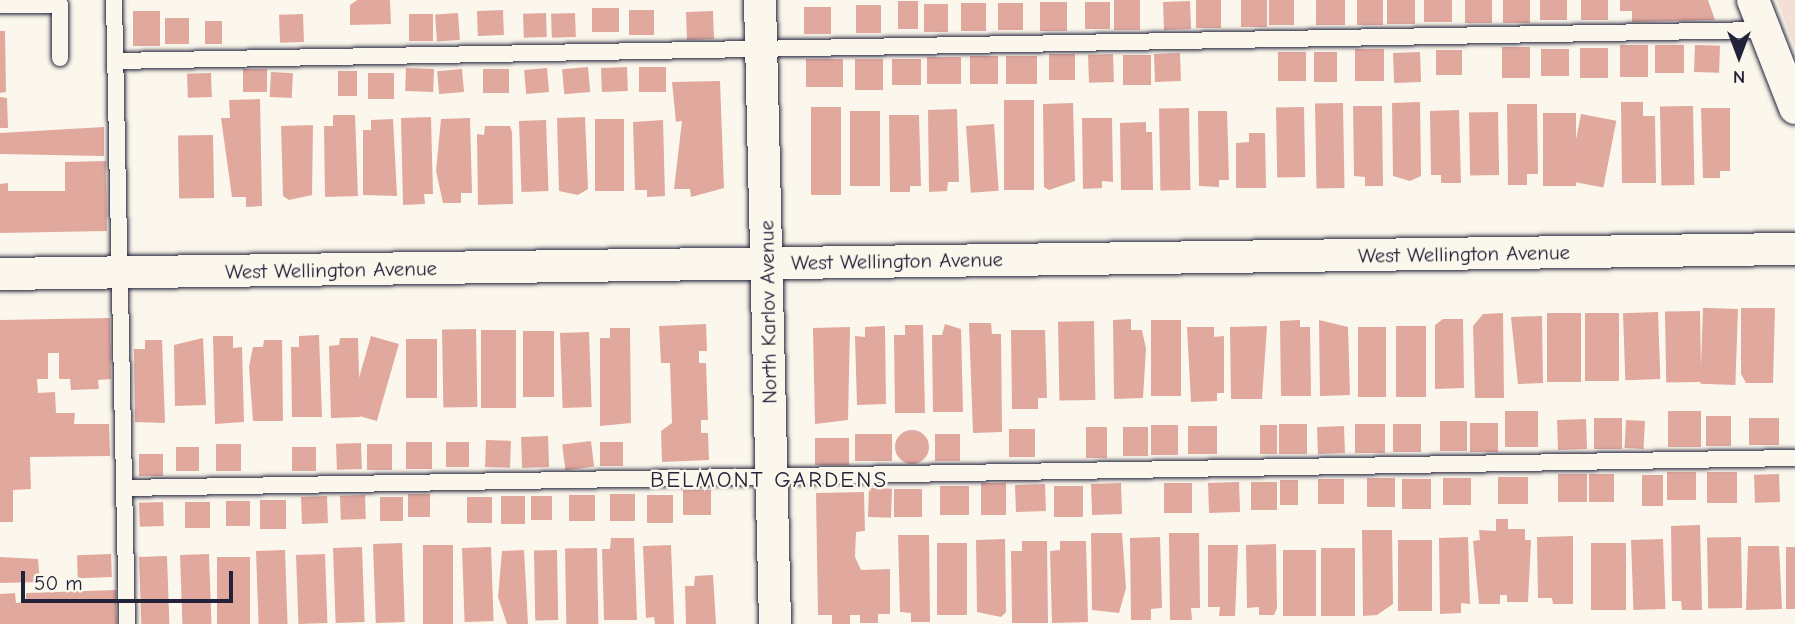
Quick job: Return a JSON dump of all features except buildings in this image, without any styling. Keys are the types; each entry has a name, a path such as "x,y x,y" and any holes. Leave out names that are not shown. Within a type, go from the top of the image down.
{"street":[{"name":"North Karlov Avenue","path":"760,0 775,624"},
{"path":"1753,0 1795,108"},
{"name":"West Wellington Avenue","path":"0,274 1795,249"}],"lane":[{"path":"114,0 127,624"},
{"path":"0,5 60,5 60,58"},
{"path":"115,61 1765,30"},
{"path":"124,488 1795,458"}],"shaded area":[{"path":"1777,0 1795,0 1795,48"}],"district":[{"name":"BELMONT GARDENS","path":"769,480"}]}
